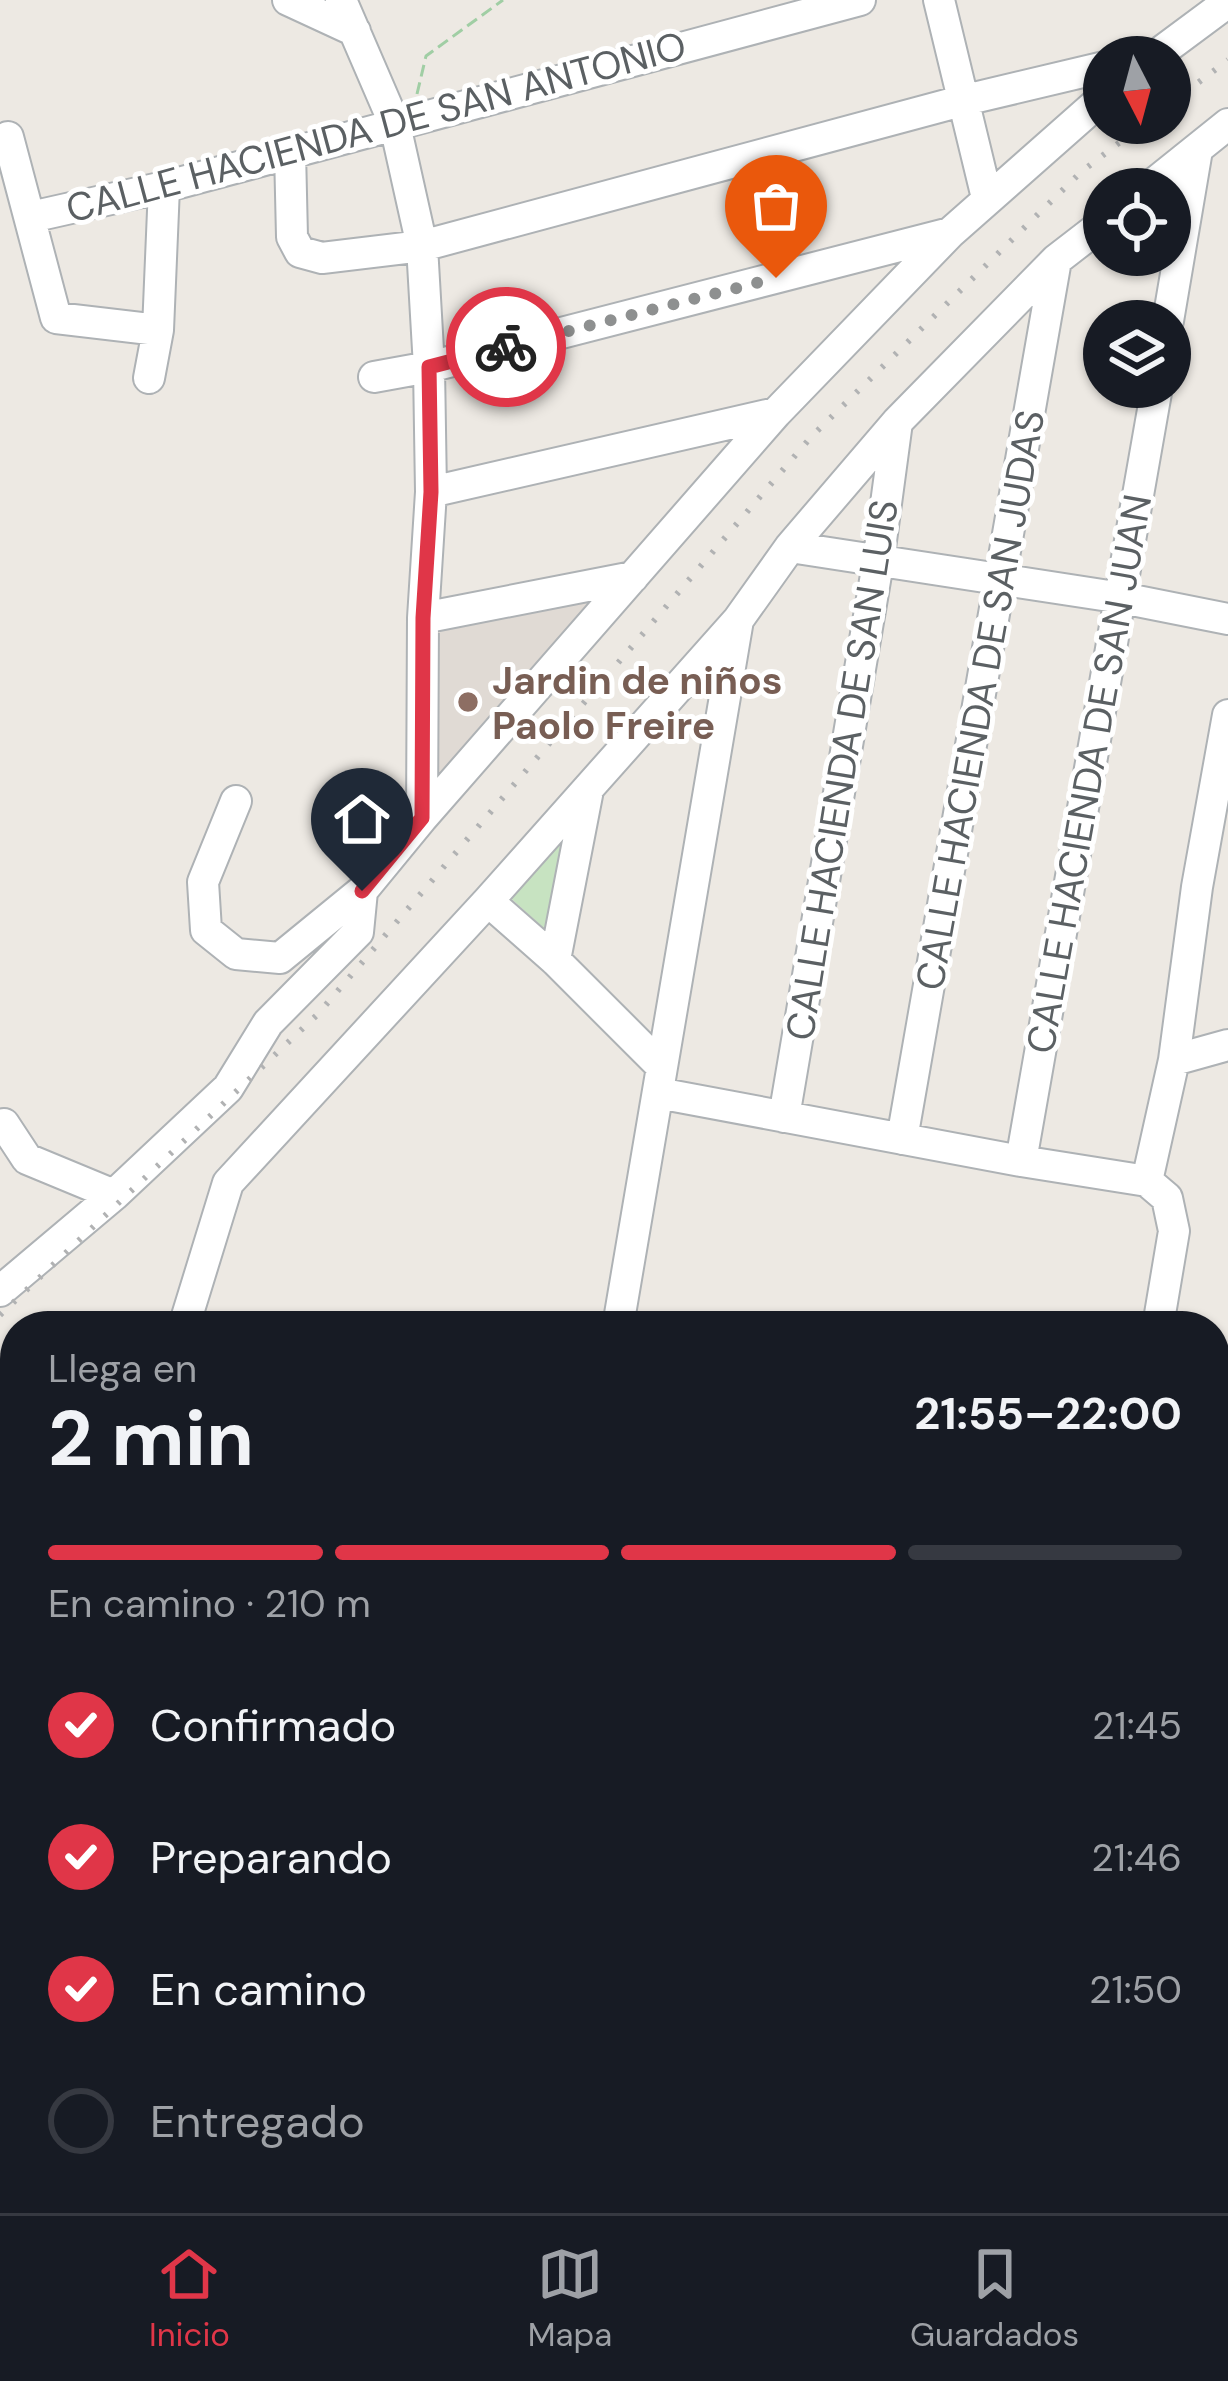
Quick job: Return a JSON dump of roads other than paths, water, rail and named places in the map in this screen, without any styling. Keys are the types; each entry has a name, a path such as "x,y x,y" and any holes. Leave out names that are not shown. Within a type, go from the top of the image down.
{"street":[{"path":"288,0 355,32"},
{"path":"341,0 403,122 422,246 431,492 423,618 422,818"},
{"name":"CALLE HACIENDA DE SAN ANTONIO","path":"31,217 164,187 860,0"},
{"path":"939,0 987,198"},
{"path":"1180,36 1228,2"},
{"path":"290,151 292,236 300,252 322,258 422,246 1083,72"},
{"path":"236,801 203,882 206,930 236,954 280,958 362,891 776,413 950,233 1083,115"},
{"path":"1175,168 1228,124"},
{"path":"8,137 56,318 158,329"},
{"path":"1171,300 1196,151"},
{"path":"149,378 158,329 164,187"},
{"path":"374,377 429,367 950,233"},
{"path":"189,1311 228,1183 738,620 790,547 897,422 1056,260 1083,239"},
{"name":"CALLE HACIENDA DE SAN JUDAS","path":"902,1139 1056,260"},
{"name":"CALLE HACIENDA DE SAN JUAN","path":"1021,1161 1154,408"},
{"path":"431,492 776,413"},
{"name":"CALLE HACIENDA DE SAN LUIS","path":"784,1117 878,562 897,422"},
{"path":"790,547 1228,619"},
{"path":"423,618 633,578"},
{"path":"621,1311 738,620"},
{"path":"1147,1181 1174,1060 1197,887 1228,715"},
{"path":"555,960 588,790"},
{"path":"1197,887 1228,880"},
{"path":"0,1291 114,1196 228,1088 268,1023 358,932 362,891"},
{"path":"488,901 555,960 660,1080 784,1117 1147,1181 1167,1198 1174,1231 1161,1311"},
{"path":"1174,1060 1228,1046"},
{"path":"4,1124 27,1159 114,1196"}],"railway":[{"path":"1191,88 1228,60"},
{"path":"4,1311 318,1014 811,437 1081,172 1118,144"}],"place":[{"name":"Jardin de niños Paolo Freire","path":"468,702"}]}
